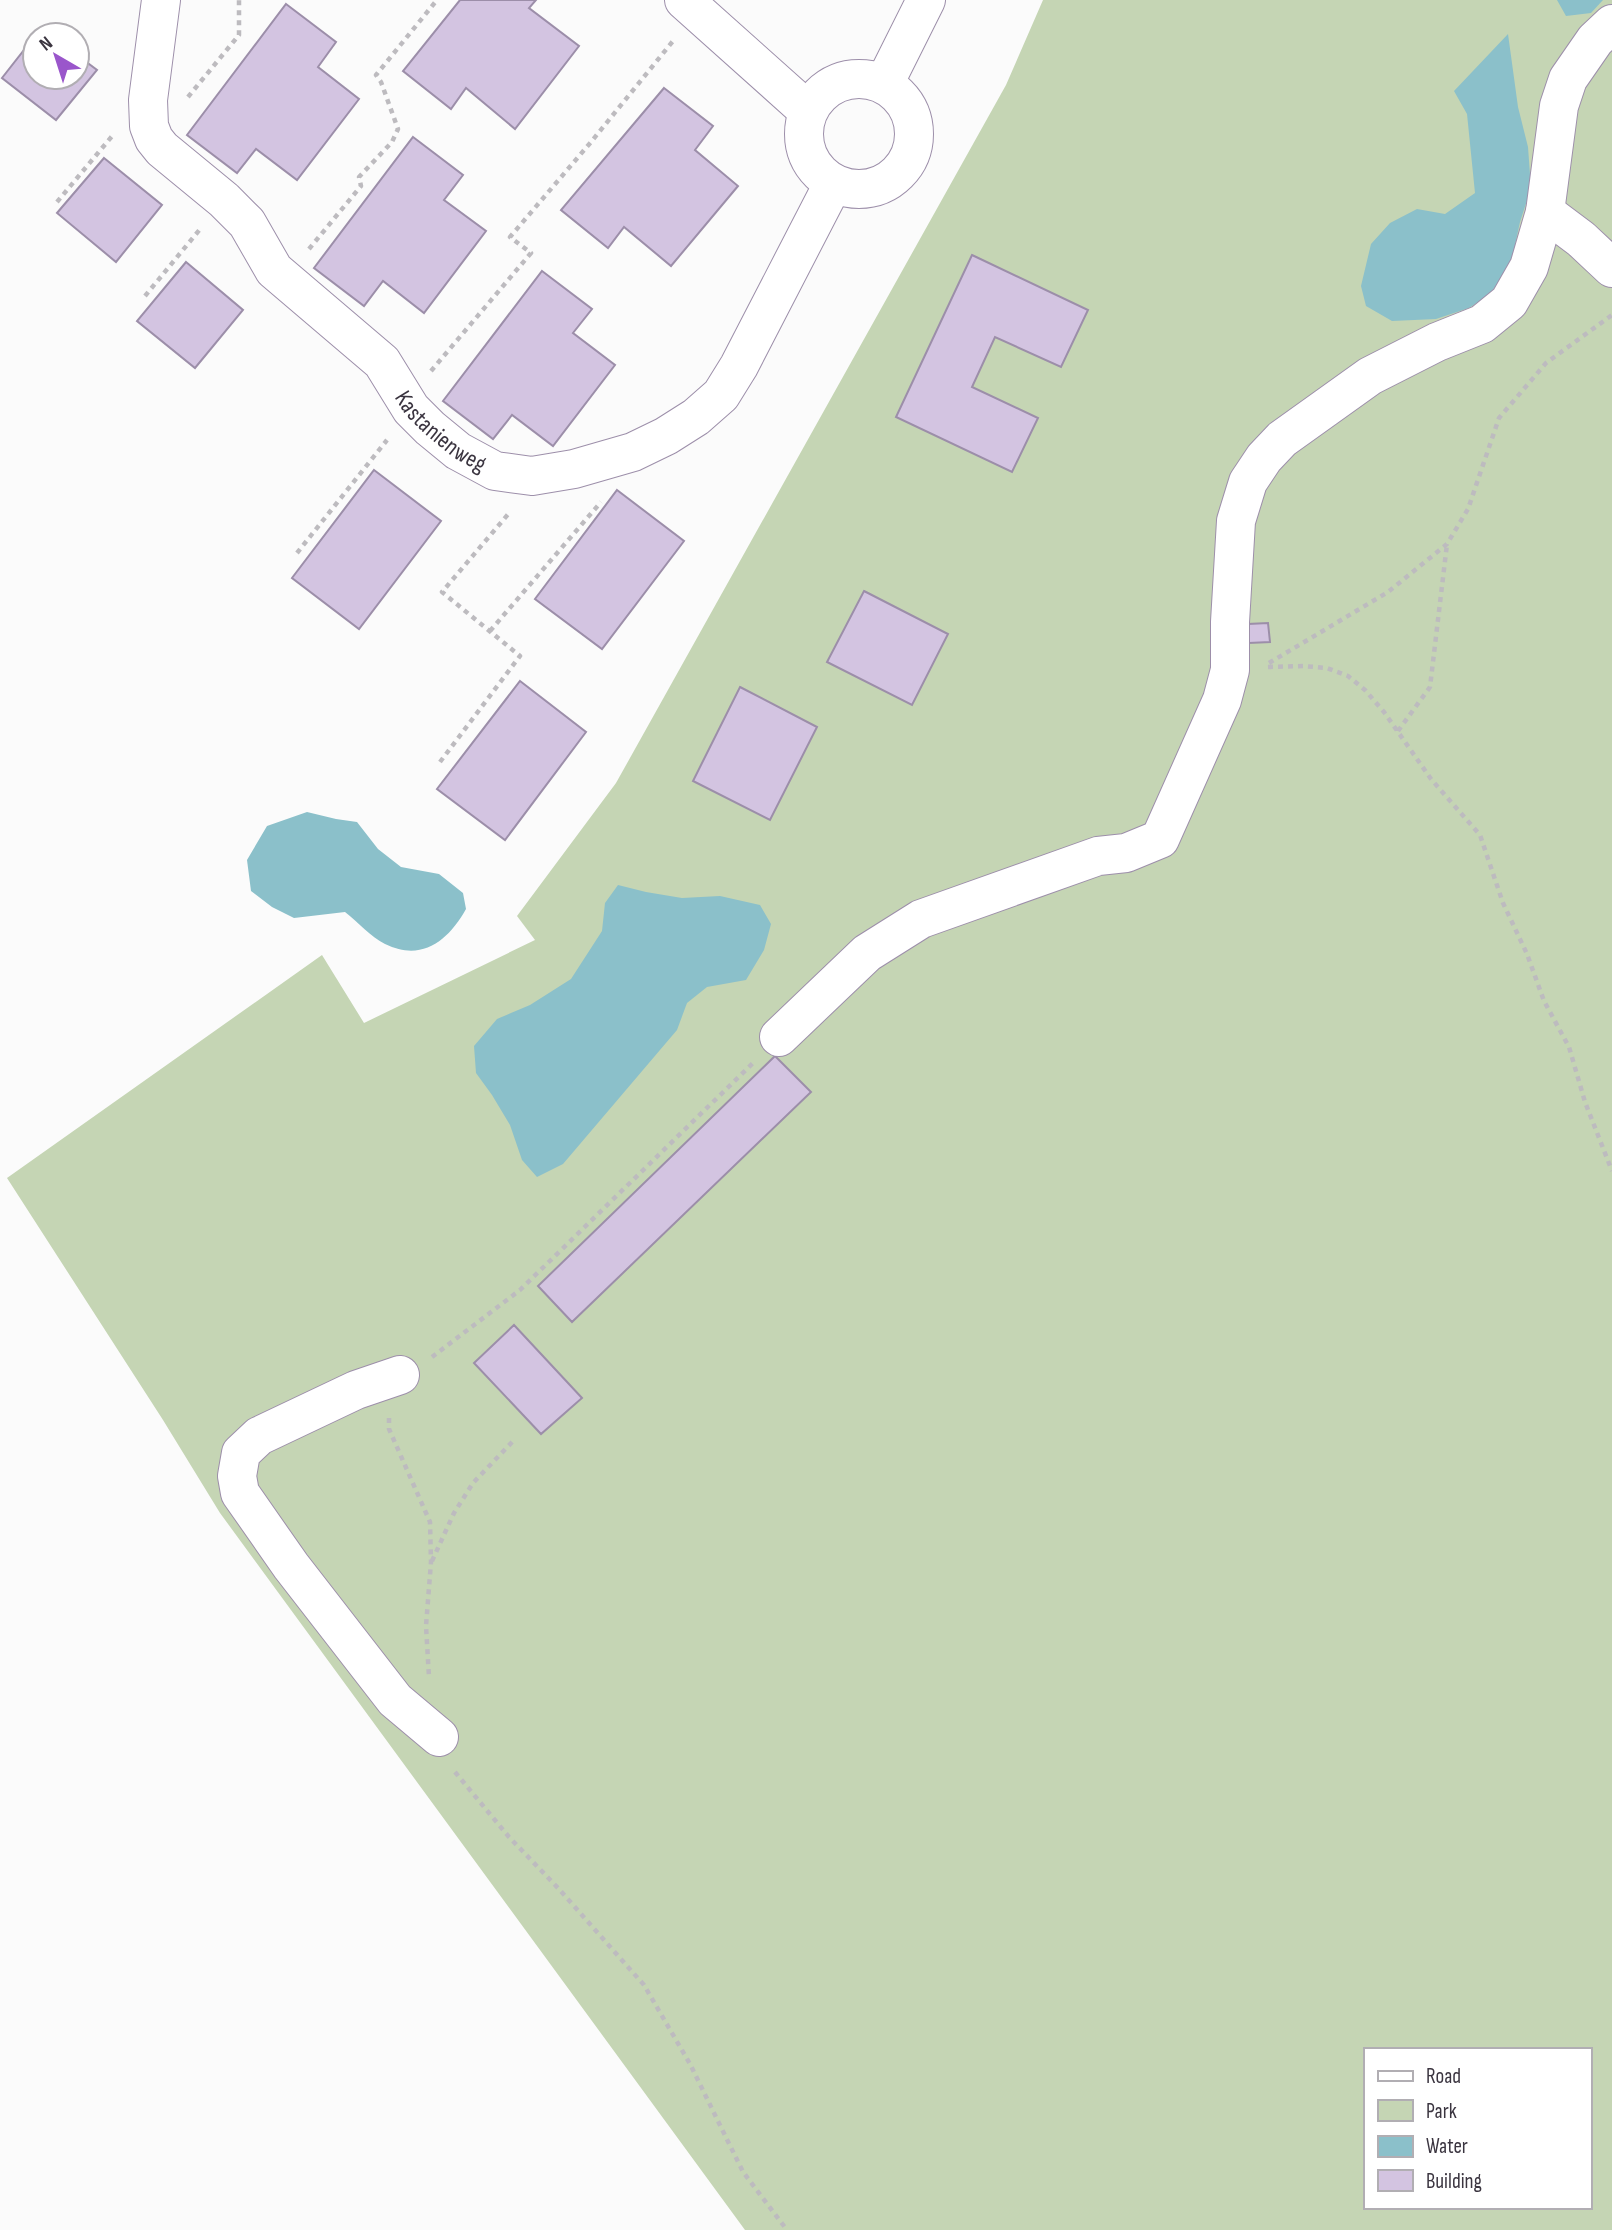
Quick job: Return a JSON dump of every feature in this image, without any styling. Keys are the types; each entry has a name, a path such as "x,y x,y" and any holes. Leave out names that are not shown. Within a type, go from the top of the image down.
{"street":[{"path":"154,139 149,126 148,100 161,0"},
{"path":"884,84 926,0"},
{"path":"690,6 808,111"},
{"path":"779,1037 867,953 921,919 1098,856 1126,853 1160,839 1222,700 1230,670 1236,521 1248,482 1264,458 1282,439 1370,376 1437,342 1482,324 1508,302 1529,267 1545,212 1559,106 1568,79 1595,40 1612,24"},
{"path":"856,78 884,84 900,96 911,113 915,132 914,150 909,160 895,177 867,190 852,190 833,184 818,173 808,156 803,136 808,111 823,92 838,82 856,78"},
{"name":"Kastanienweg","path":"154,139 247,223 274,270 382,362 408,405 458,451 495,471 532,476 633,452 696,417 721,396 833,184"},
{"path":"1545,212 1581,239 1612,268"},
{"path":"400,1375 356,1390 259,1436 241,1452 237,1476 240,1493 291,1566 395,1700 439,1737"}],"path":[{"path":"154,139 239,35 239,0"},
{"path":"285,280 360,186 359,177 392,142 398,129 376,75 437,0"},
{"path":"297,554 408,405 531,253 510,237 591,142 690,6"},
{"path":"57,202 129,116 148,100"},
{"path":"145,296 223,200"},
{"path":"1612,315 1546,363 1499,418 1468,509 1447,544 1388,592 1262,667 1327,668 1348,676 1365,690 1431,779 1480,835 1503,903 1527,954 1544,1001 1569,1047 1585,1102 1612,1171"},
{"path":"490,631 601,502 574,468"},
{"path":"440,762 520,656 442,592 522,499 532,476"},
{"path":"1398,731 1430,687 1447,544"},
{"path":"779,1037 520,1290 431,1359 400,1375 388,1407 389,1429 430,1522 427,1639 430,1701 439,1737 458,1777 509,1837 644,1984 690,2064 743,2172 787,2230"},
{"path":"431,1562 454,1513 472,1483 514,1440"}],"green space":[{"path":"1043,0 1612,0 1612,2230 745,2230 220,1513 7,1178 322,955 364,1023 535,940 517,916 616,783 1006,85"}],"water":[{"path":"1557,0 1603,0 1591,13 1566,16"},
{"path":"1508,34 1518,107 1528,147 1531,188 1511,264 1490,294 1469,308 1436,319 1392,321 1366,306 1361,286 1371,244 1390,223 1417,209 1445,214 1475,193 1467,114 1454,91"},
{"path":"307,812 357,822 378,849 401,867 439,874 463,893 466,909 451,931 433,945 422,949 398,949 380,941 345,912 294,918 272,907 251,891 247,860 267,826"},
{"path":"618,885 682,898 720,896 760,905 771,924 764,950 746,980 707,987 687,1003 677,1030 563,1164 537,1177 522,1160 510,1125 476,1073 474,1046 497,1019 530,1005 571,979 602,931 605,903"}],"building":[{"path":"460,0 536,0 529,8 579,46 515,129 466,88 451,109 403,71"},
{"path":"286,4 336,42 318,67 359,99 297,180 256,149 237,173 187,135"},
{"path":"21,54 21,91 80,91 56,120 2,78"},
{"path":"91,66 97,70 91,77"},
{"path":"664,88 713,126 695,150 738,186 671,266 624,227 608,248 561,210"},
{"path":"413,137 463,175 444,200 486,231 424,313 383,281 364,306 314,268"},
{"path":"104,158 162,205 116,262 57,213"},
{"path":"972,255 1088,310 1061,367 995,337 972,387 1038,418 1012,472 896,417"},
{"path":"186,262 243,310 195,368 137,321"},
{"path":"542,271 592,309 573,333 615,365 553,446 512,415 493,439 443,401"},
{"path":"374,470 441,521 359,629 292,578"},
{"path":"617,490 684,541 602,649 535,599"},
{"path":"864,591 948,634 912,705 827,662"},
{"path":"1268,623 1270,642 1249,643 1248,624"},
{"path":"520,681 586,732 505,840 437,789"},
{"path":"740,687 817,727 770,820 693,781"},
{"path":"775,1056 811,1092 572,1322 538,1286"},
{"path":"514,1325 582,1398 541,1434 474,1363"}]}
